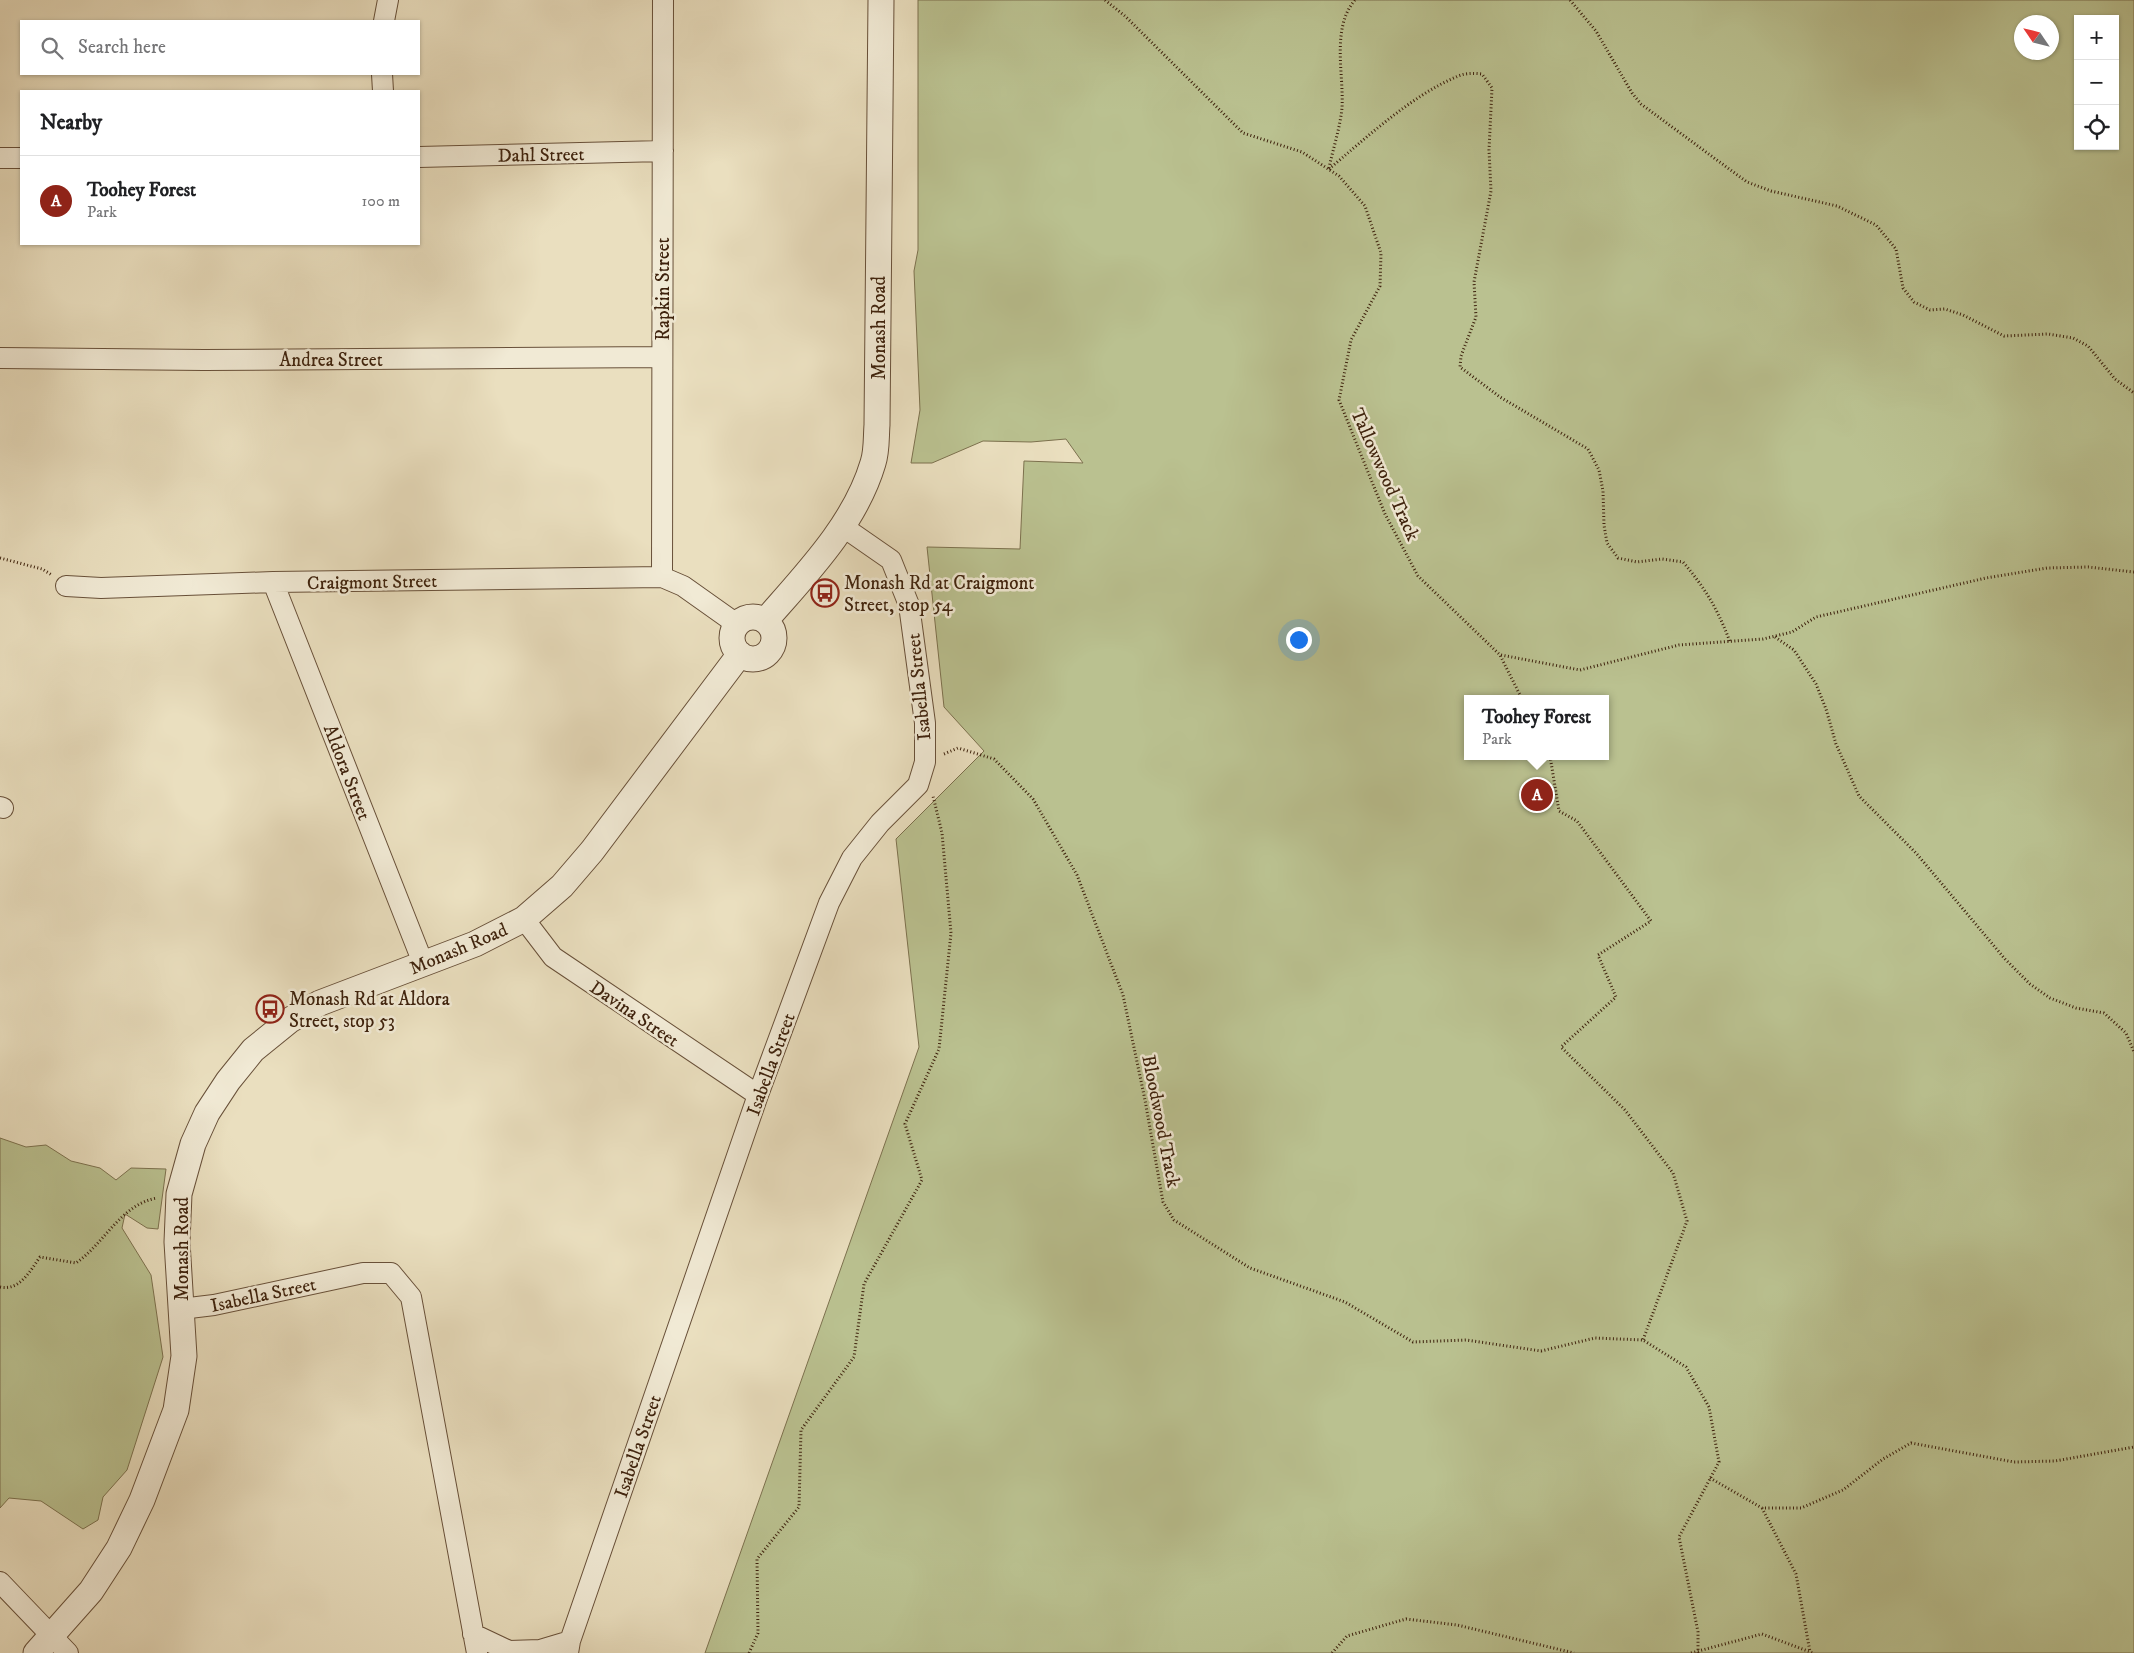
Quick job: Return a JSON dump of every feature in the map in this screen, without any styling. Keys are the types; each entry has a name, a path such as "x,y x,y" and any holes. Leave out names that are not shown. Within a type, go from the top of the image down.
{"street":[{"path":"384,20 388,0"},
{"name":"Rapkin Street","path":"662,577 663,0"},
{"name":"Monash Road","path":"765,621 842,526 860,497 874,461 877,425 881,0"},
{"path":"382,75 383,90"},
{"name":"Dahl Street","path":"420,157 663,151"},
{"path":"0,158 20,158"},
{"name":"Andrea Street","path":"0,358 214,360 662,357"},
{"name":"Isabella Street","path":"181,1310 214,1305 364,1273 391,1274 411,1297 475,1644 509,1651 569,1647 758,1095 836,888 857,851 880,823 918,785 925,762 925,723 910,605 891,560 842,526"},
{"name":"Craigmont Street","path":"66,586 100,588 273,582 662,577 683,586 738,625"},
{"name":"Aldora Street","path":"273,582 423,963"},
{"path":"751,618 765,621 771,627 774,635 774,643 770,651 756,659 747,658 740,654 733,640 738,625 751,618"},
{"name":"Monash Road","path":"52,1648 119,1548 142,1500 176,1410 184,1356 177,1242 179,1194 193,1144 207,1113 228,1081 253,1050 290,1020 320,1003 475,944 524,919 562,886 592,852 740,654"},
{"name":"Davina Street","path":"524,919 553,957 758,1095"},
{"path":"0,1582 52,1648"}],"path":[{"name":"Tallowwood Track","path":"1105,0 1125,16 1243,133 1302,152 1339,176 1365,206 1381,253 1380,286 1351,340 1339,400 1385,514 1418,576 1500,655 1520,695"},
{"path":"1329,169 1342,108 1340,75 1342,40 1347,9 1355,0"},
{"path":"1570,0 1596,31 1632,93 1641,104 1710,155 1747,182 1771,191 1837,206 1876,225 1896,249 1903,288 1914,302 1930,310 1945,309 1963,315 2004,336 2048,334 2073,338 2088,346 2115,379 2134,393"},
{"path":"1329,169 1384,122 1430,91 1456,76 1470,73 1482,74 1492,88 1489,150 1490,191 1474,282 1476,317 1461,356 1460,367 1500,397 1588,449 1599,470 1604,490 1604,525 1607,543 1618,558 1637,562 1662,559 1683,562 1702,584 1717,609 1730,642"},
{"path":"0,558 42,569 66,586"},
{"path":"1500,655 1580,670 1679,645 1730,642 1775,636 1792,632 1816,617 1986,578 2047,568 2088,567 2134,572"},
{"path":"1775,636 1794,650 1816,684 1826,709 1836,744 1859,796 1916,854 2005,959 2030,984 2050,998 2076,1008 2104,1013 2126,1033 2134,1052"},
{"name":"Bloodwood Track","path":"925,762 958,748 994,759 1033,799 1077,876 1123,996 1145,1100 1163,1202 1174,1220 1250,1268 1346,1302 1413,1342 1466,1340 1541,1351 1596,1338 1643,1340 1686,1367 1709,1407 1718,1462 1679,1537 1698,1632 1698,1652"},
{"path":"1551,760 1559,811 1577,821 1652,920 1598,955 1616,997 1561,1047 1625,1110 1673,1173 1687,1221 1643,1340"},
{"path":"749,1653 758,1633 757,1559 799,1507 801,1430 854,1357 864,1284 922,1180 905,1124 939,1049 951,933 942,833 925,762"},
{"path":"0,1287 6,1288 24,1280 40,1257 76,1263 88,1255 114,1224 147,1200 179,1194"},
{"path":"1710,1478 1762,1508 1801,1508 1843,1490 1884,1459 1911,1444 2014,1462 2055,1461 2134,1447"},
{"path":"1762,1508 1796,1574 1811,1652"},
{"path":"1332,1653 1347,1636 1406,1619 1457,1625 1574,1653"},
{"path":"1691,1653 1762,1634 1811,1652"}],"green space":[{"path":"918,0 2134,0 2134,1653 705,1653 919,1047 896,839 984,751 944,707 927,547 1020,549 1024,461 1083,463 1066,439 1031,442 983,441 932,463 911,463 920,410 914,271 918,250"},
{"path":"0,1138 26,1147 46,1145 71,1161 100,1168 116,1180 131,1168 166,1169 158,1229 147,1228 125,1214 122,1228 151,1275 163,1357 127,1470 103,1497 98,1520 83,1529 41,1501 9,1498 0,1508"}],"place":[{"name":"Monash Rd at Craigmont Street, stop 54","path":"825,593"},
{"name":"Toohey Forest","path":"1537,795"},
{"name":"Monash Rd at Aldora Street, stop 53","path":"270,1009"}]}
